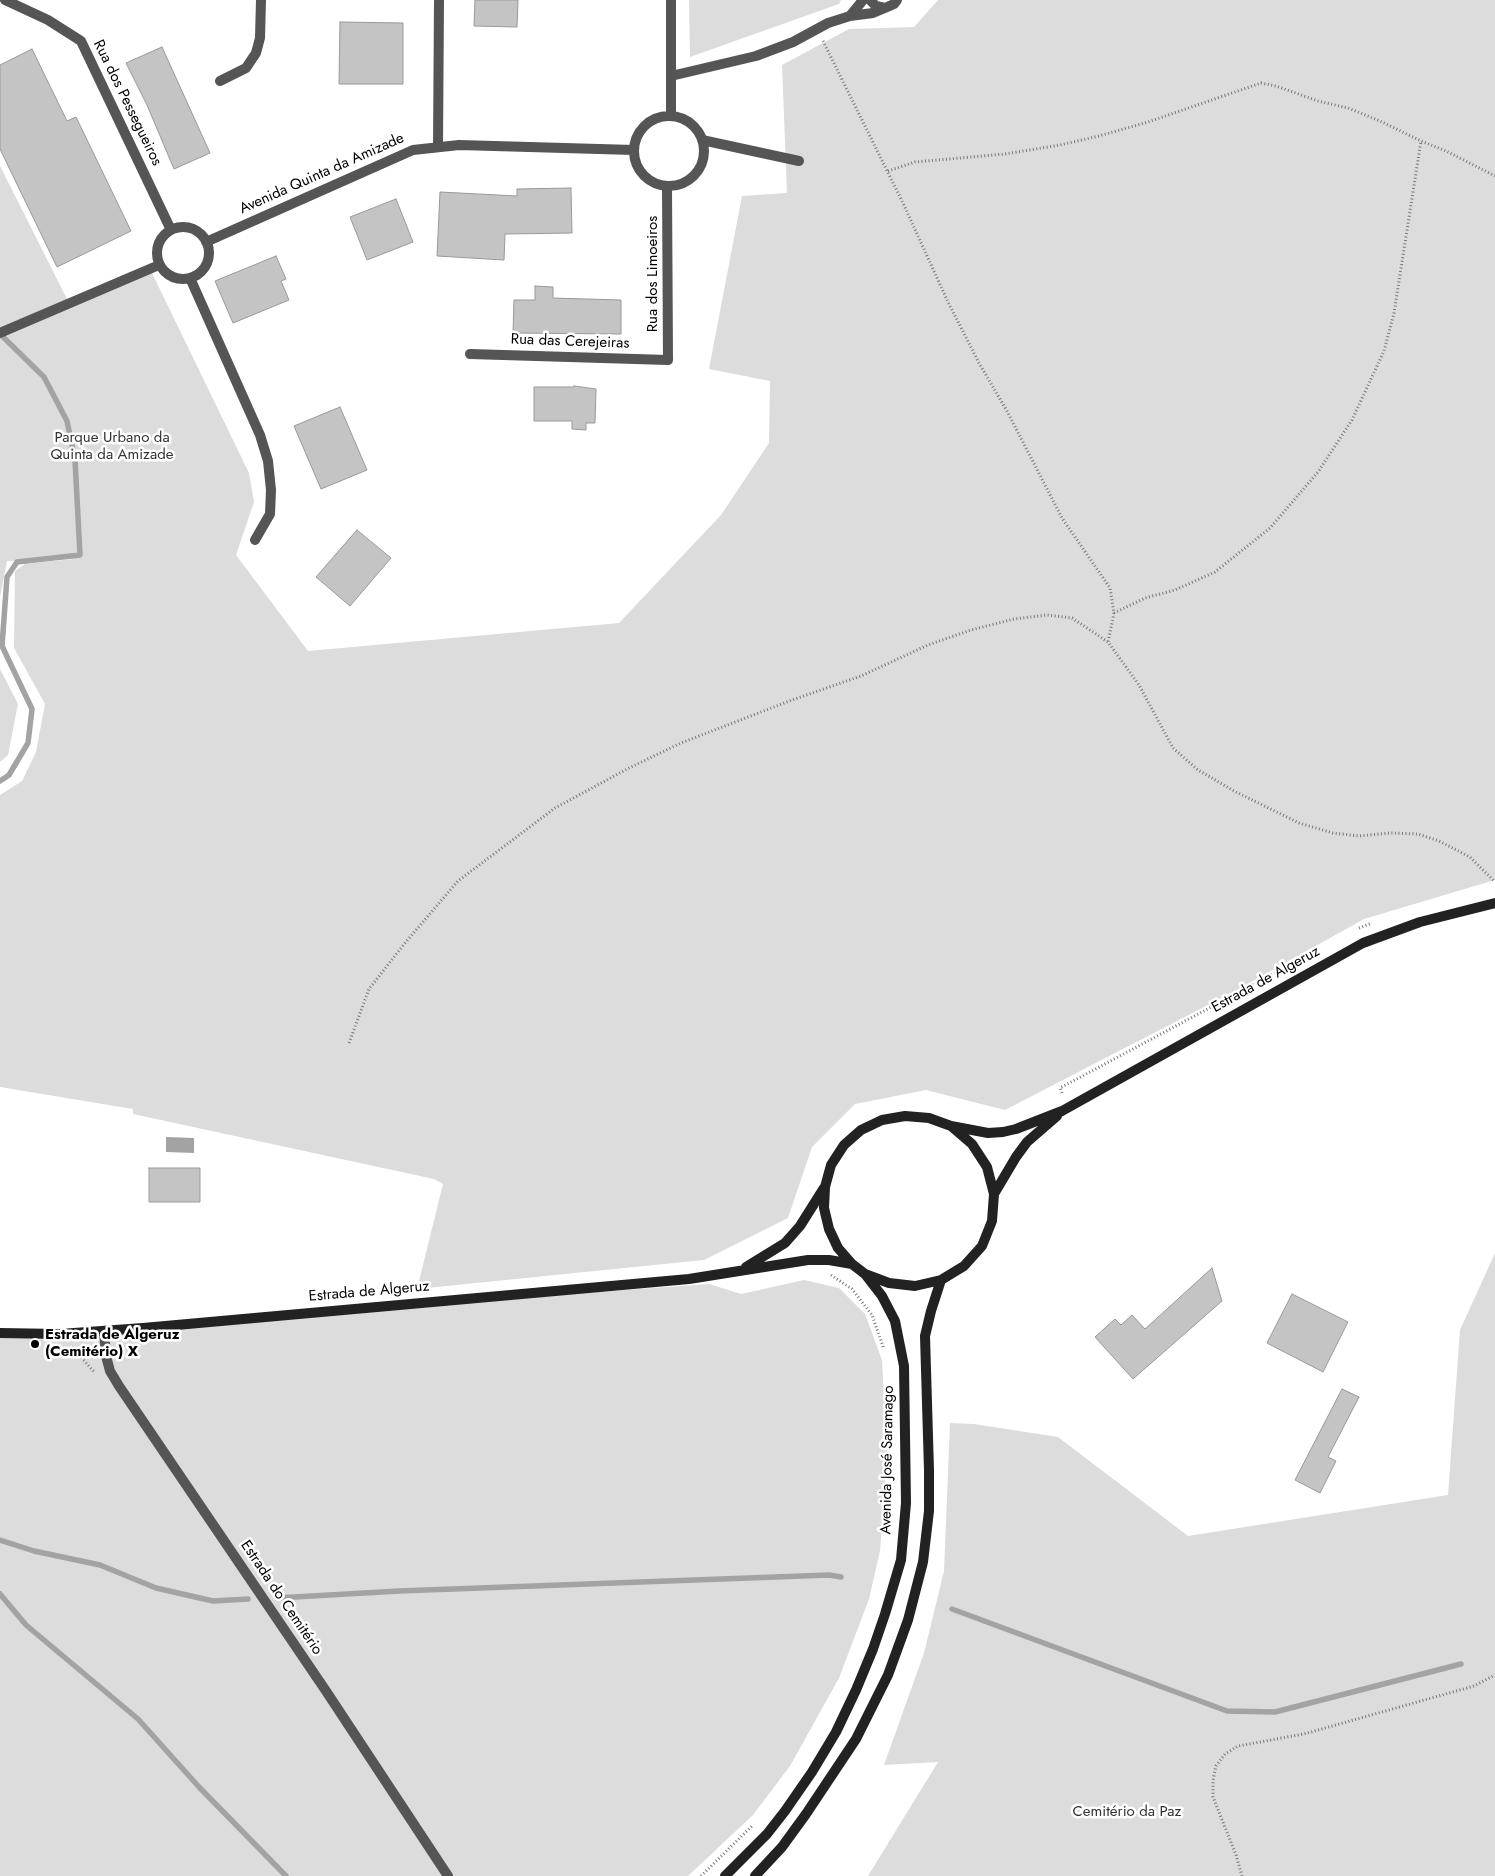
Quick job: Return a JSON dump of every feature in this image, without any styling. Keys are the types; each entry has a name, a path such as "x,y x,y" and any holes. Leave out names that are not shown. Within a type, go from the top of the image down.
{"main road":[{"name":"Estrada de Algeruz","path":"951,1126 972,1144 987,1167 994,1194 992,1221 982,1246 964,1266 941,1280 916,1286 889,1284 865,1274 852,1264 838,1248 828,1229 824,1208 825,1187 831,1165 844,1145 861,1130 882,1120 906,1116 929,1118 951,1126 988,1133 1016,1129 1062,1110 1363,943 1420,922 1495,902"},
{"name":"Estrada de Algeruz","path":"994,1194 1027,1142 1062,1110"},
{"name":"Estrada de Algeruz","path":"740,1271 785,1243 800,1226 825,1187"},
{"name":"Estrada de Algeruz","path":"0,1333 60,1334 104,1331 689,1279 808,1260 829,1260 852,1264"},
{"name":"Avenida José Saramago","path":"724,1876 766,1834 785,1811 812,1772 836,1732 873,1649 886,1614 901,1560 906,1503 904,1366 894,1321 882,1296 865,1274"},
{"path":"755,1876 782,1847 856,1739 888,1675 908,1620 923,1562 929,1511 926,1336 931,1311 941,1280"}],"street":[{"name":"Rua dos Pessegueiros","path":"5,0 48,20 81,41 171,230"},
{"path":"220,82 246,68 256,54 260,38 261,0"},
{"path":"438,147 439,0"},
{"path":"671,0 671,116"},
{"path":"850,16 863,0"},
{"path":"870,0 876,6 885,8"},
{"path":"671,76 756,56 793,42 828,23 850,16 874,14 890,7 897,0"},
{"path":"671,116 684,119 695,128 702,140 704,153 701,167 693,178 681,185 667,187 654,183 643,175 636,163 634,150 637,136 645,125 657,118 671,116"},
{"path":"702,140 799,160"},
{"name":"Avenida Quinta da Amizade","path":"206,242 414,150 459,145 634,150"},
{"name":"Rua dos Limoeiros","path":"667,187 668,360"},
{"path":"181,227 191,228 200,233 206,242 209,251 208,261 202,270 190,278 174,278 159,265 158,245 163,236 171,230 181,227"},
{"path":"0,333 159,265"},
{"path":"190,278 260,435 268,461 271,490 270,514 255,540"},
{"name":"Rua das Cerejeiras","path":"470,354 668,360"},
{"name":"Estrada do Cemitério","path":"104,1331 106,1356 110,1370 119,1386 331,1699 448,1876"}],"path":[{"path":"817,28 888,171 948,302 979,363 1007,411 1062,518 1110,588 1114,613 1108,642"},
{"path":"888,171 915,162 1005,154 1060,145 1099,136 1148,122 1261,83 1276,86 1318,101 1348,108 1394,128 1420,142 1446,151 1495,176"},
{"path":"1114,613 1145,598 1175,590 1215,572 1270,528 1318,472 1352,420 1384,351 1394,313 1420,142"},
{"path":"349,1043 369,989 458,881 555,808 629,768 681,743 792,700 861,676 928,645 971,630 1014,619 1047,615 1072,618 1108,642 1139,685 1173,748 1198,770 1236,792 1307,826 1333,833 1359,836 1390,833 1418,834 1439,841 1470,857 1495,882"},
{"path":"827,1273 852,1290 872,1315 886,1357"},
{"path":"1242,1876 1236,1855 1213,1797 1213,1780 1216,1766 1225,1754 1238,1746 1304,1734 1474,1686 1495,1675"},
{"path":"701,1876 752,1826"}],"green space":[{"path":"689,0 841,0 839,4 690,57"},
{"name":"Parque Urbano da Quinta da Amizade","path":"938,0 1495,0 1495,880 1364,919 1235,991 1005,1110 926,1090 855,1104 812,1147 788,1218 704,1260 417,1289 443,1184 434,1179 133,1114 133,1109 0,1087 0,795 22,781 36,752 45,704 14,648 15,571 25,564 73,559 7,561 0,597 0,166 69,303 150,269 249,473 254,502 236,555 308,651 619,623 721,515 769,443 770,381 709,369 742,196 787,193 782,65 849,29 914,27"},
{"path":"0,669 18,704 8,755 0,762"},
{"name":"Cemitério da Paz","path":"1495,1253 1495,1876 868,1876 938,1762 884,1765 924,1653 944,1571 950,1423 974,1424 1058,1437 1188,1536 1448,1495 1460,1330"},
{"path":"804,1280 839,1288 865,1314 882,1360 887,1457 880,1551 869,1599 839,1678 790,1766 753,1815 688,1876 0,1876 0,1335 709,1284 741,1294"}],"shaded area":[{"path":"166,1137 194,1138 194,1153 166,1152"}],"building":[{"path":"475,0 518,0 517,27 474,26"},
{"path":"340,22 403,23 403,84 339,84"},
{"path":"162,47 210,153 174,169 147,105 126,63"},
{"path":"32,49 67,121 76,117 131,231 57,267 0,149 0,65"},
{"path":"571,188 572,233 505,234 504,260 437,256 440,192 517,196 517,189"},
{"path":"396,199 413,242 367,260 350,217"},
{"path":"276,256 286,279 281,281 289,300 233,323 215,281"},
{"path":"535,286 553,287 553,298 621,300 621,334 513,333 514,300 535,300"},
{"path":"574,386 596,389 595,423 586,423 586,430 572,429 572,421 534,421 534,387"},
{"path":"340,407 367,470 321,489 294,426"},
{"path":"357,530 391,558 350,606 316,577"},
{"path":"149,1168 200,1168 200,1202 149,1202"},
{"path":"1212,1268 1222,1301 1133,1379 1095,1337 1115,1319 1121,1325 1132,1315 1145,1329"},
{"path":"1292,1294 1348,1322 1323,1372 1267,1343"},
{"path":"1342,1389 1359,1397 1328,1457 1336,1461 1320,1493 1295,1480"}],"waterway":[{"path":"0,334 44,377 67,421 75,460 80,555 17,562 7,577 2,646 32,709 28,743 9,775 0,781"},
{"path":"0,1540 34,1551 100,1565 156,1588 213,1601 248,1599"},
{"path":"277,1598 399,1591 829,1575 841,1577"},
{"path":"0,1594 26,1625 138,1719 199,1787 286,1876"},
{"path":"952,1609 1227,1711 1275,1712 1461,1664"}],"place":[{"name":"Estrada de Algeruz (Cemitério) X","path":"35,1344"}]}
